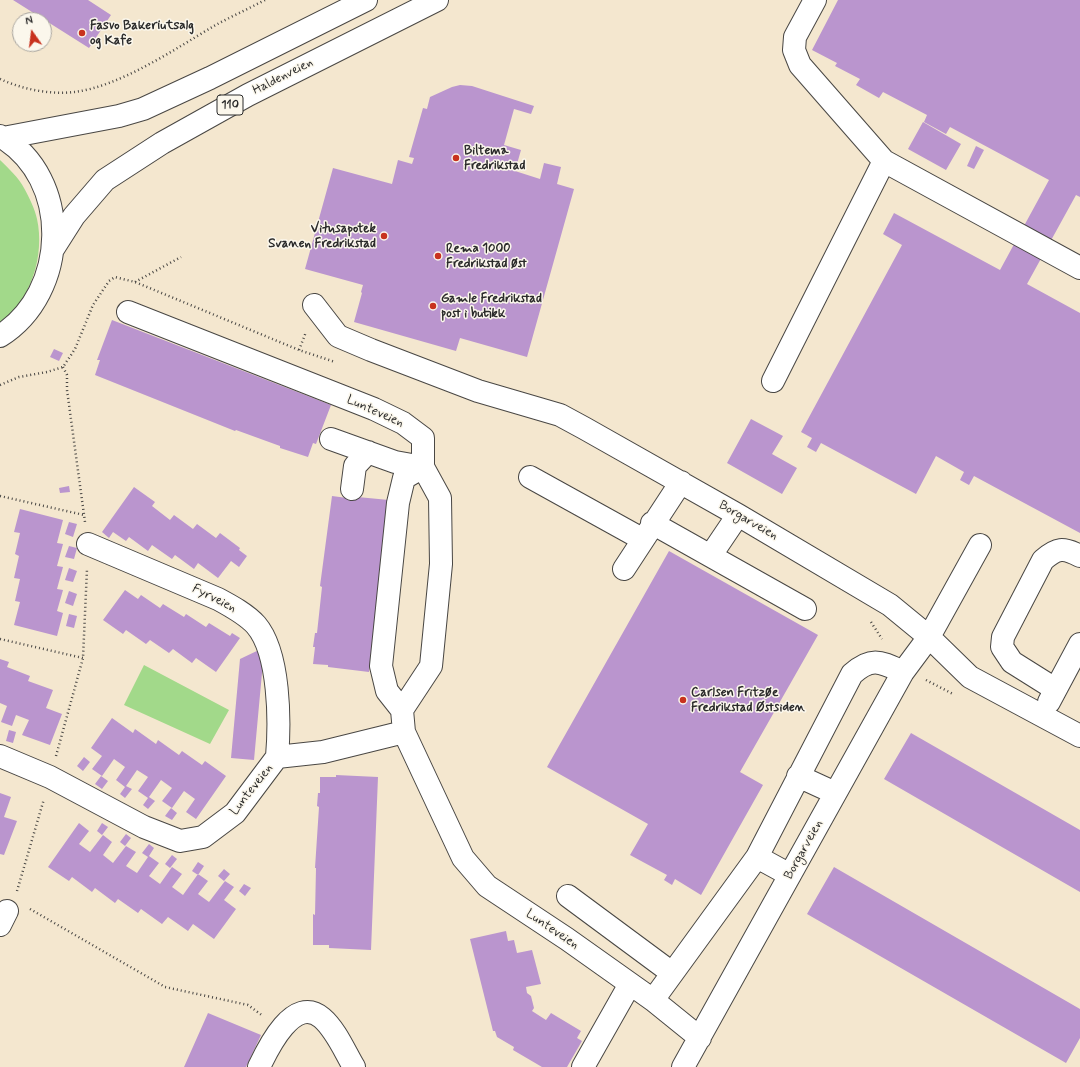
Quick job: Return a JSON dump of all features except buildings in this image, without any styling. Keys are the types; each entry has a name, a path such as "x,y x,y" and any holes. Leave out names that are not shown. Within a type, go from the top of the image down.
{"main road":[{"name":"110","path":"2,137 119,116 143,109 210,78 366,0"},
{"name":"Haldenveien","path":"53,249 74,216 105,180 162,143 248,95 437,0"},
{"path":"815,0 795,37 794,50 800,65 884,161 1080,268"},
{"name":"110","path":"0,336 17,322 38,296 50,265 53,249 53,217 43,187 26,159 2,137"},
{"path":"773,381 884,161"},
{"name":"Borgarveien","path":"314,306 338,336 478,390 560,415 680,482 890,605 929,637 970,677 1080,736"},
{"name":"Lunteveien","path":"128,312 374,409 403,423 423,438 423,467 440,498 441,564 430,666 402,710 404,732 462,858 487,886 653,1000 700,1038"},
{"path":"331,439 395,462 423,467"},
{"path":"352,489 355,466 368,452"},
{"path":"402,710 388,690 381,666 398,503 404,478 423,467"},
{"path":"530,477 647,531 711,556 805,609"},
{"path":"624,569 647,531 680,482"},
{"path":"711,556 738,515"},
{"name":"Fyrveien","path":"88,544 218,599 239,610 256,626 268,647 279,710 277,757"},
{"name":"Borgarveien","path":"683,1067 903,672 929,637 980,545"},
{"path":"1056,689 1012,662 1002,647 1003,637 1043,560 1060,549 1071,551 1080,556"},
{"path":"1042,715 1080,644"},
{"path":"653,1000 757,856 852,674 863,664 880,662 903,672"},
{"name":"Lunteveien","path":"0,756 50,777 144,827 180,841 203,837 235,813 277,757 323,752 404,732"},
{"path":"798,776 835,793"},
{"path":"757,856 790,875"},
{"path":"568,896 672,973"},
{"path":"582,1067 630,984"},
{"path":"259,1067 267,1050 281,1029 288,1021 301,1014 315,1014 322,1018 331,1029 354,1067"}],"path":[{"path":"0,80 12,85 36,90 64,93 94,88 128,74 265,0"},
{"path":"135,282 181,257"},
{"path":"0,385 19,377 47,372 63,367 75,349 93,305 108,281 115,277 135,282 300,350 337,362"},
{"path":"63,367 67,375 67,390 88,544 84,658 50,777 7,912 165,987 248,1005 281,1029"},
{"path":"0,496 84,515"},
{"path":"868,617 883,641"},
{"path":"0,639 84,658"}],"green space":[{"path":"0,160 22,184 32,203 37,219 39,247 37,262 27,290 20,303 11,314 0,323"},
{"path":"144,665 229,710 210,744 124,705"}],"place":[{"name":"Fasvo Bakeriutsalg og Kafe","path":"82,33"},
{"name":"Biltema Fredrikstad","path":"456,158"},
{"name":"Vitusapotek Svanen Fredrikstad","path":"384,236"},
{"name":"Rema 1000 Fredrikstad øst","path":"438,256"},
{"name":"Gamle Fredrikstad post i butikk","path":"433,306"},
{"name":"Carlsen Fritzøe Fredrikstad Østsiden","path":"683,700"}]}
